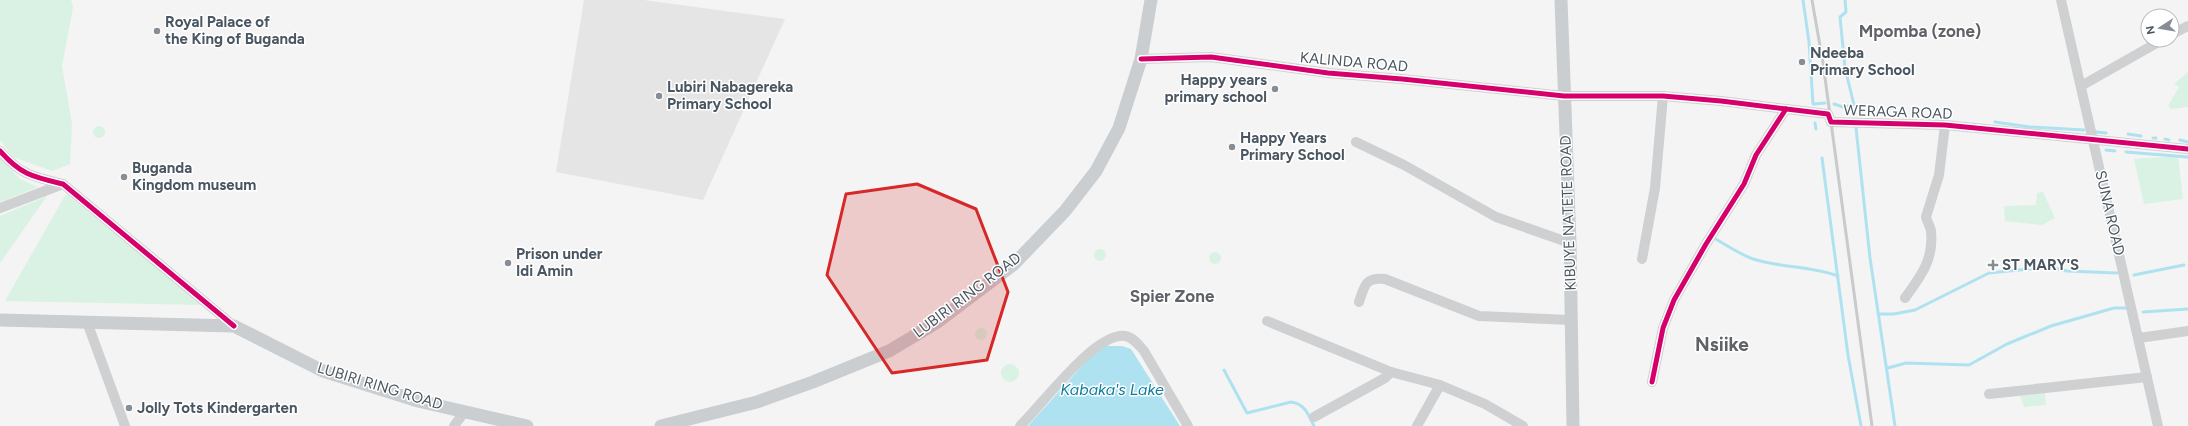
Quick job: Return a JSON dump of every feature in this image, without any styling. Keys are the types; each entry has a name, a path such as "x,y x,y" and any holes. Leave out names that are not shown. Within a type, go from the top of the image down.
{"main road":[{"name":"LUBIRI RING ROAD","path":"661,426 757,402 813,382 889,351 936,323 1014,264 1065,211 1096,171 1119,128 1141,59 1151,0"},
{"name":"KIBUYE NATETE ROAD","path":"1561,0 1570,243 1570,320 1573,426"},
{"name":"LUBIRI RING ROAD","path":"0,320 234,326 323,371 418,401 465,411 490,422 527,426"}],"street":[{"name":"SUNA ROAD","path":"2061,0 2158,426"},
{"path":"2081,86 2148,48"},
{"name":"KALINDA ROAD","path":"1141,59 1210,57 1328,74 1402,79 1564,96"},
{"name":"WERAGA ROAD","path":"1564,96 1663,96 1828,114 1832,122 1945,125 2188,149"},
{"path":"1642,259 1655,188 1663,96"},
{"path":"1652,382 1663,328 1674,300 1708,240 1744,184 1756,155 1786,109"},
{"path":"1905,298 1927,266 1929,259 1931,231 1926,217 1939,175 1945,125"},
{"path":"1356,142 1404,165 1496,217 1531,228 1570,243"},
{"path":"0,151 10,163 30,177 63,184 234,326"},
{"path":"0,208 63,184"},
{"path":"1359,302 1367,282 1371,278 1380,278 1479,316 1570,320"},
{"path":"1267,321 1391,372 1440,385 1485,404 1523,426"},
{"path":"87,322 125,426"},
{"path":"2138,338 2188,331"},
{"path":"1020,426 1088,352 1115,336 1126,336 1135,341 1144,351 1188,426"},
{"path":"1314,417 1385,378 1391,372"},
{"path":"1989,394 2147,377"},
{"path":"1417,426 1440,385"},
{"path":"454,426 465,411"}],"highlighted area":[{"path":"917,184 976,209 1008,292 987,360 892,373 827,275 846,194"}],"shaded area":[{"name":"Lubiri Nabagereka Primary School","path":"584,0 644,0 785,19 703,200 556,172"}],"green space":[{"path":"0,0 71,0 73,7 62,66 72,124 70,164 52,171 13,157 0,140"},
{"path":"2188,72 2188,107 2171,109 2168,106 2179,87 2174,84"},
{"path":"97,126 101,126 105,132 101,138 97,138 93,134 93,130"},
{"path":"2178,156 2183,199 2144,204 2134,159"},
{"path":"0,158 20,179 38,187 0,202"},
{"path":"2043,192 2055,218 2042,225 2005,221 2004,206 2036,205 2037,193"},
{"path":"66,194 203,305 5,301"},
{"path":"47,196 0,263 0,216"},
{"path":"1098,249 1102,249 1106,255 1102,261 1098,261 1094,257 1094,253"},
{"path":"1215,252 1219,254 1221,258 1219,262 1215,264 1211,262 1209,258 1211,254"},
{"path":"981,328 985,330 987,334 985,338 981,340 977,338 975,334 977,330"},
{"path":"1010,364 1016,367 1019,373 1016,379 1010,382 1004,379 1001,373 1004,367"},
{"path":"2045,393 2046,405 2024,407 2020,396"}],"water":[{"name":"Kabaka's Lake","path":"1100,346 1122,346 1131,349 1180,426 1028,426"}],"waterway":[{"path":"1803,0 1809,42 1813,104 1825,103"},
{"path":"1834,104 1843,107 1854,105 1845,68 1840,17 1846,12 1845,0"},
{"path":"1995,122 2030,127 2084,130"},
{"path":"1815,123 1816,129"},
{"path":"1856,128 1870,258 1895,426"},
{"path":"2096,132 2106,133"},
{"path":"2128,134 2141,136"},
{"path":"2165,139 2169,140"},
{"path":"2180,140 2188,142"},
{"path":"2106,150 2115,151"},
{"path":"2126,152 2188,157"},
{"path":"1822,158 1848,355 1861,426"},
{"path":"1712,237 1737,252 1753,259 1774,264 1817,270 1838,276"},
{"path":"2134,275 2184,265"},
{"path":"1880,314 1894,314 1915,310 1989,273 2049,267 2067,271 2117,273"},
{"path":"1888,368 1906,363 1969,365 2007,344 2051,326 2114,308 2128,308"},
{"path":"2143,312 2188,309"},
{"path":"1224,370 1247,413 1291,402 1303,407 1314,426"}],"railway":[{"path":"1812,0 1823,63 1872,426"}],"cycle path":[{"path":"1141,59 1211,57 1328,73 1402,79 1564,96 1663,96 1721,101 1828,114 1831,122 1945,125 2188,149"},
{"path":"1652,382 1663,328 1674,300 1706,244 1744,184 1756,155 1786,109"},
{"path":"0,151 14,165 28,174 63,184 234,326"}],"place":[{"name":"Royal Palace of the King of Buganda","path":"157,31"},
{"name":"Ndeeba Primary School","path":"1802,62"},
{"name":"Happy years primary school","path":"1275,89"},
{"name":"Lubiri Nabagereka Primary School","path":"659,96"},
{"name":"Happy Years Primary School","path":"1232,147"},
{"name":"Buganda Kingdom museum","path":"124,177"},
{"name":"Prison under Idi Amin","path":"508,263"},
{"name":"ST MARY'S","path":"1993,265"},
{"name":"Jolly Tots Kindergarten","path":"129,408"}],"district":[{"name":"Mpomba (zone)","path":"1920,31"},
{"name":"Spier Zone","path":"1172,296"},
{"name":"Nsiike","path":"1722,344"}]}
